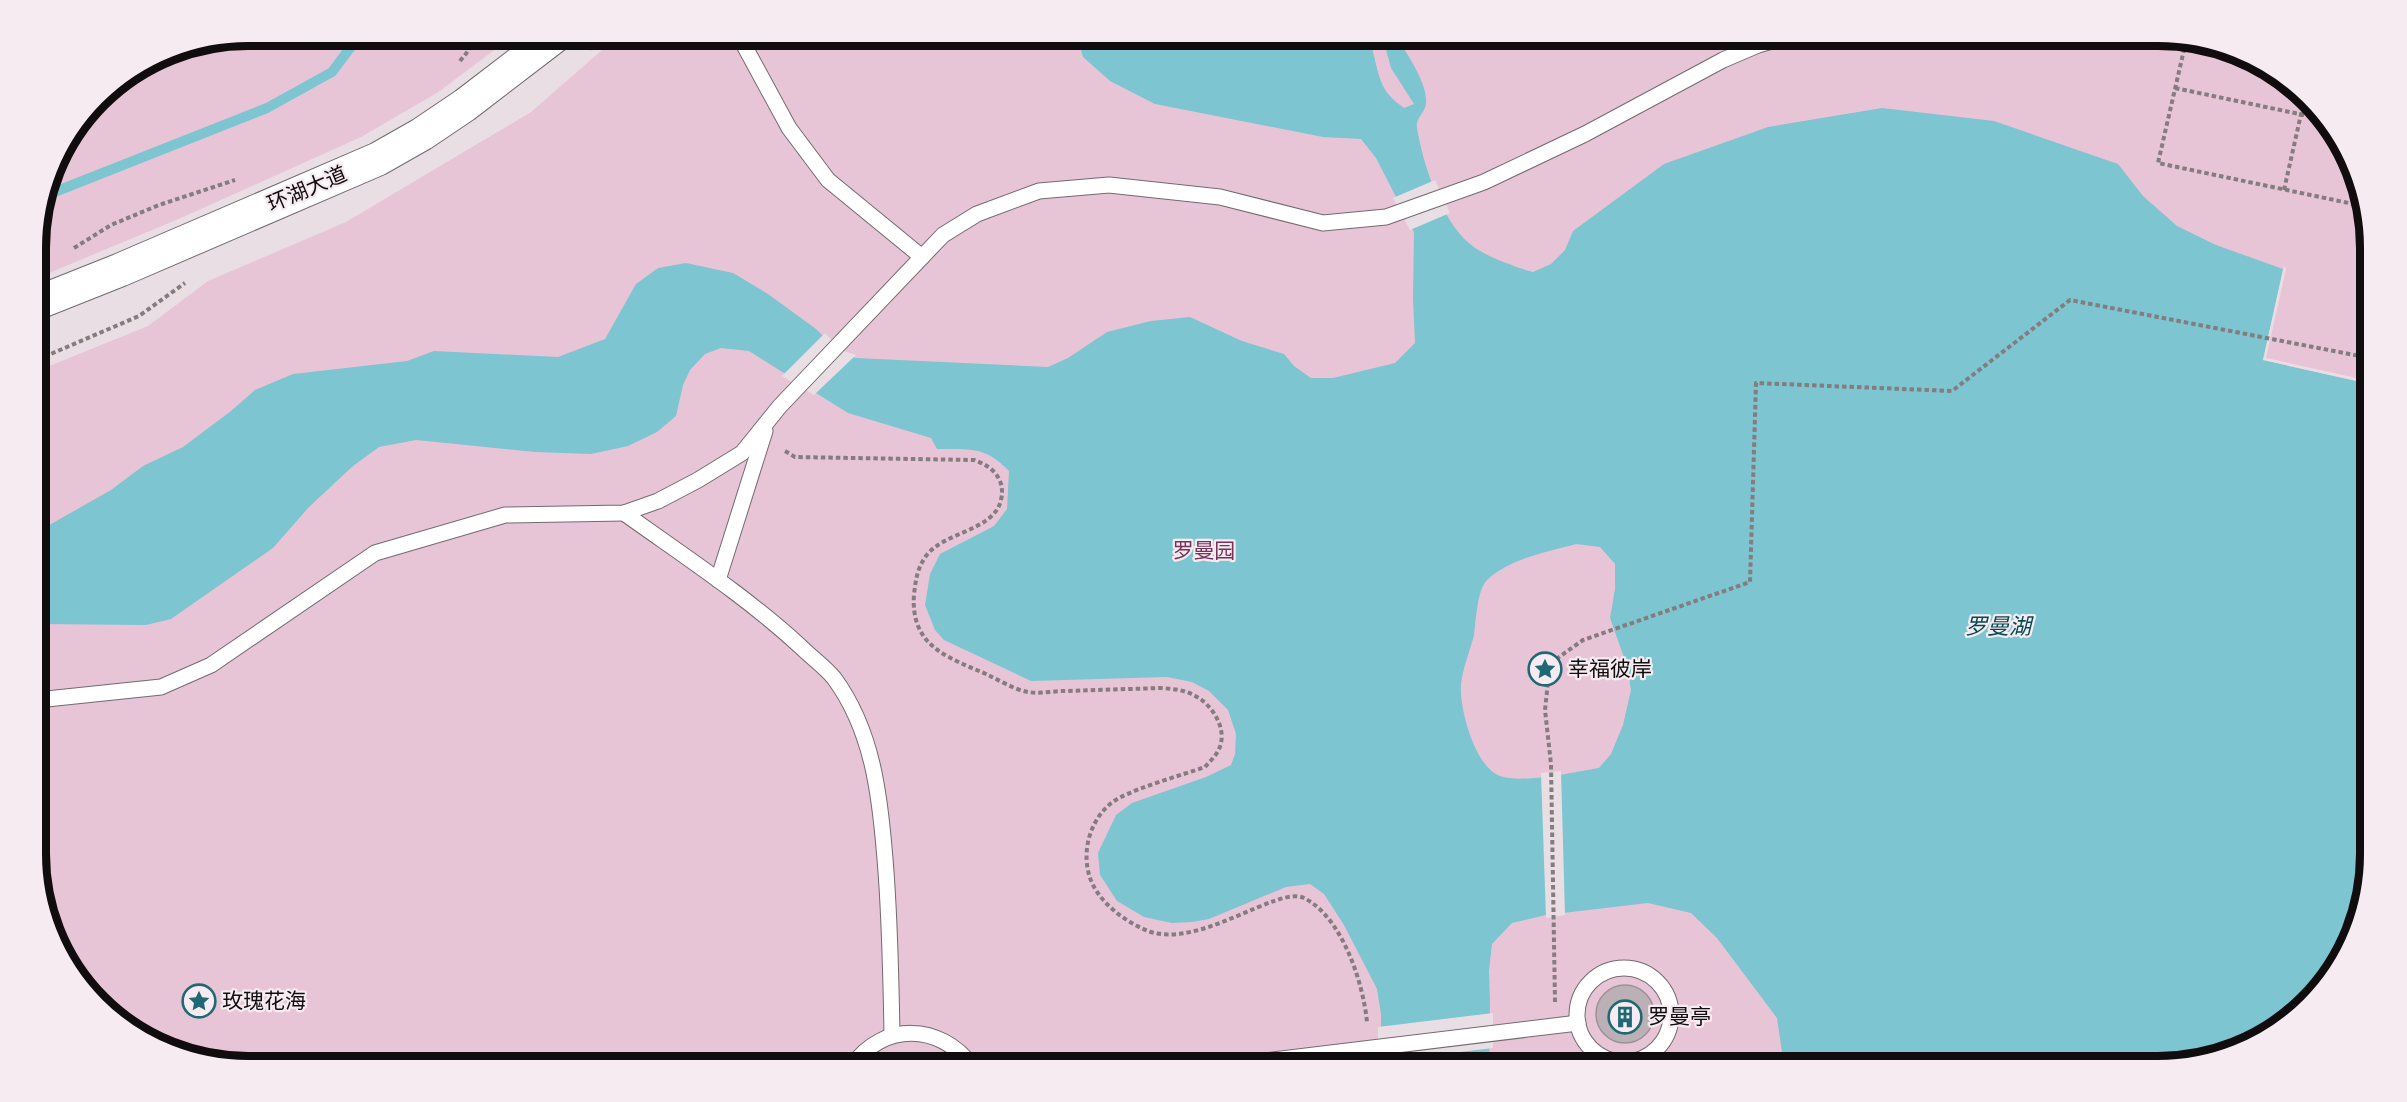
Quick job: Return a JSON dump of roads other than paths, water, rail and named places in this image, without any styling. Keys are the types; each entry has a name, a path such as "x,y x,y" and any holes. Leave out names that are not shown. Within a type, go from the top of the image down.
{"street":[{"name":"环湖大道","path":"47,299 378,159 422,134 465,105 542,46"}],"lane":[{"path":"744,46 789,128 828,180 922,257"},
{"path":"46,699 161,687 211,665 375,553 505,514 624,513 668,496 742,453 780,406 851,335 944,235 977,214 1039,190 1109,185 1220,197 1323,223 1386,217 1484,182 1585,134 1723,60 1756,46"},
{"path":"717,580 767,423"},
{"path":"624,513 776,624 833,678 860,723 873,764 881,809 889,904 892,1035"},
{"path":"1599,1055 1593,1052 1583,1039 1578,1023 1577,1008 1590,982 1602,973 1616,968 1631,968 1646,973 1658,981 1667,993 1671,1008 1671,1024 1665,1040 1648,1055"},
{"path":"1310,1055 1578,1023"},
{"path":"861,1056 869,1046 892,1035 916,1033 940,1038 964,1056"}],"water":[{"name":"罗曼湖","path":"1080,46 1371,46 1384,88 1392,99 1404,108 1414,104 1391,68 1385,46 1402,46 1424,86 1426,106 1417,124 1420,142 1435,190 1450,221 1475,248 1500,261 1533,272 1551,264 1565,250 1573,231 1664,164 1768,127 1882,108 1994,121 2118,164 2143,196 2177,226 2216,245 2283,269 2263,360 2360,382 2359,880 2350,919 2333,955 2319,977 2282,1014 2260,1028 2211,1049 2185,1054 1782,1055 1777,1018 1717,938 1691,913 1648,903 1546,915 1512,923 1492,944 1489,971 1489,1055 1381,1055 1381,1014 1377,989 1344,925 1324,894 1310,884 1286,887 1209,919 1172,923 1144,917 1117,901 1100,875 1098,853 1116,815 1132,803 1206,777 1231,765 1235,754 1236,734 1228,710 1209,691 1192,682 1167,677 1031,681 944,640 935,630 925,605 930,574 940,554 994,526 1007,509 1009,471 984,453 937,449 931,438 848,413 749,351 721,348 705,354 690,370 683,385 676,416 657,432 628,446 591,454 535,452 416,440 379,447 353,466 309,507 273,548 171,619 146,625 46,624 47,527 111,490 143,466 183,447 255,390 293,374 407,361 434,351 558,357 605,339 636,284 658,268 686,263 733,273 768,294 816,329 840,353 856,358 1048,367 1068,358 1107,332 1151,321 1190,317 1242,341 1284,354 1294,366 1311,378 1333,378 1395,363 1415,343 1414,232 1376,158 1361,139 1323,137 1155,104 1110,81 1083,57","holes":["1576,544 1600,547 1615,564 1615,589 1610,618 1627,666 1631,690 1623,725 1611,754 1599,768 1535,778 1500,776 1491,770 1476,749 1470,736 1461,694 1462,678 1474,635 1484,583 1497,572 1519,561"]}],"waterway":[{"path":"54,192 267,108 332,72 352,46"}],"place":[{"name":"幸福彼岸","path":"1545,669"},
{"name":"玫瑰花海","path":"199,1001"},
{"name":"罗曼亭","path":"1625,1017"}],"park label":[{"name":"罗曼园","path":"1204,551"}]}
